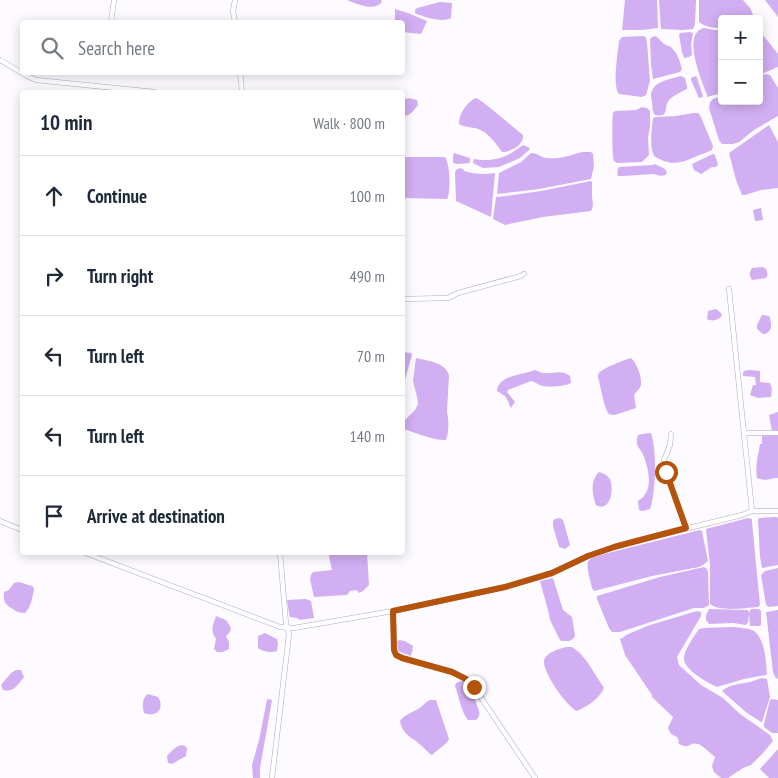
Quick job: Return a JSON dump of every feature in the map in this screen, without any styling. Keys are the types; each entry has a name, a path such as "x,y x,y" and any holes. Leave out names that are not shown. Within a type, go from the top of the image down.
{"street":[{"path":"111,20 114,0"},
{"path":"235,0 233,11 235,20"},
{"path":"0,60 20,72"},
{"path":"25,75 36,80 135,90"},
{"path":"240,75 242,90"},
{"path":"405,299 448,298 524,274"},
{"path":"729,289 752,511"},
{"path":"744,433 778,433"},
{"path":"671,434 664,465 686,528"},
{"path":"91,555 280,627 294,628 393,611 505,587 552,573 588,556 614,547 752,511 778,510"},
{"path":"0,521 20,529"},
{"path":"272,778 289,634 286,624 280,555"},
{"path":"393,611 394,650 396,655 452,672 466,679 474,687 535,778"}],"shaded area":[{"path":"347,0 381,0 382,2 379,5 370,7"},
{"path":"625,0 657,0 658,28 622,30"},
{"path":"659,0 696,0 693,29 661,29"},
{"path":"699,0 743,0 753,15 718,15 718,28 707,26 699,22"},
{"path":"765,0 778,0 778,17"},
{"path":"440,2 452,3 451,18 438,20 415,13 417,8"},
{"path":"395,9 427,21 421,34 405,32 405,20 395,20"},
{"path":"704,28 718,30 718,94 707,97 695,58 694,39 697,32"},
{"path":"680,33 693,33 692,55 684,58 679,35"},
{"path":"763,35 778,54 778,67 763,73"},
{"path":"656,36 676,53 682,69 680,72 653,79 650,39"},
{"path":"622,37 646,37 647,43 650,81 646,95 642,97 619,94 616,76 619,41"},
{"path":"763,75 770,75 778,88 778,116 754,130 739,142 722,144 709,108 710,102 718,97 718,105 763,105"},
{"path":"681,76 685,78 687,89 669,100 663,115 655,115 651,97 652,90 663,81"},
{"path":"696,76 703,96 699,98 691,80 691,78"},
{"path":"475,98 479,99 523,135 519,145 509,151 502,152 487,134 475,128 459,124 460,116 464,109"},
{"path":"405,99 417,100 418,105 406,116 405,116"},
{"path":"642,107 650,111 649,155 642,162 617,163 614,161 613,153 613,113 615,111 636,110"},
{"path":"693,113 700,115 713,146 712,150 675,163 670,163 654,156 651,143 653,118"},
{"path":"769,125 778,142 778,188 742,195 729,153"},
{"path":"523,145 530,148 529,150 520,158 499,167 483,168 473,163 474,159 488,160 500,158"},
{"path":"591,152 593,154 594,166 591,179 539,189 497,194 499,173 521,162 531,153 555,158"},
{"path":"454,153 470,158 470,163 453,163"},
{"path":"713,154 718,165 716,167 712,167 701,174 694,170 692,164"},
{"path":"405,157 445,157 449,178 447,199 405,198"},
{"path":"655,164 665,169 667,173 661,176 654,174 618,176 619,167"},
{"path":"460,168 464,171 475,173 495,173 491,217 456,201 455,173"},
{"path":"591,181 593,206 591,211 543,217 505,225 493,219 496,197 541,191"},
{"path":"761,208 763,220 755,221 753,210"},
{"path":"762,267 767,270 767,277 752,280 750,271 752,268"},
{"path":"716,309 722,316 715,320 707,319 708,311"},
{"path":"762,315 769,316 771,325 769,332 763,334 757,329"},
{"path":"405,352 412,355 405,380"},
{"path":"416,358 431,361 444,367 447,371 449,375 448,434 446,440 429,438 405,430 405,420 418,404 413,381"},
{"path":"631,358 640,374 641,382 640,388 634,395 636,408 610,415 604,403 598,374 619,362"},
{"path":"535,370 543,373 557,372 567,374 570,376 571,383 550,387 541,386 531,381 508,390 507,392 515,402 511,408 505,396 497,391 498,386 512,376"},
{"path":"744,371 760,371 760,382 770,383 772,389 771,397 758,398 750,395 753,385 756,385 755,377 743,376"},
{"path":"778,412 778,431 772,431 769,415"},
{"path":"651,433 655,460 654,492 650,509 643,511 639,510 638,501 646,492 649,475 644,457 637,445 637,439 638,435"},
{"path":"762,435 778,435 778,478 766,480 757,478 756,469 760,444 762,444"},
{"path":"599,472 608,477 612,486 608,502 605,506 601,507 596,505 593,492 594,479"},
{"path":"777,517 778,565 762,568 758,520 759,518"},
{"path":"560,518 563,520 570,545 565,549 559,547 553,526 553,521"},
{"path":"748,518 752,519 760,605 758,607 732,609 719,608 710,604 710,565 706,529"},
{"path":"702,531 708,561 703,565 594,591 592,588 588,566 590,559"},
{"path":"330,555 367,555 369,585 359,593 357,590 350,591 346,595 314,597 310,579 311,575 313,572 332,570"},
{"path":"704,567 708,573 709,605 620,632 612,632 609,628 597,596 660,577"},
{"path":"778,568 778,606 769,607 766,605 761,575 765,571"},
{"path":"553,578 563,610 572,617 575,636 569,641 560,640 550,620 540,581"},
{"path":"19,582 34,588 30,605 25,613 10,607 4,600 4,592 9,590 14,583"},
{"path":"306,599 311,601 314,618 300,620 290,617 287,600"},
{"path":"709,609 748,610 749,613 751,609 759,609 761,611 761,625 750,626 749,614 746,625 733,623 709,624 706,620 706,615"},
{"path":"778,610 778,679 773,672 766,612"},
{"path":"697,611 701,612 701,616 677,657 679,665 701,685 723,698 740,714 770,735 773,741 751,765 728,778 721,778 714,772 712,766 715,757 704,748 695,743 684,746 678,743 677,737 671,734 668,728 673,717 652,697 625,655 620,639 650,625"},
{"path":"216,616 226,620 231,628 226,636 229,642 229,649 223,652 217,652 214,649 216,639 213,628"},
{"path":"733,627 752,630 760,638 764,650 767,674 717,687 691,671 684,662 684,657 699,629"},
{"path":"265,633 277,639 277,651 267,652 258,648 258,636"},
{"path":"399,640 413,646 411,656 398,651 397,642"},
{"path":"566,647 572,647 580,653 604,688 593,702 577,711 557,690 544,662 546,656"},
{"path":"16,670 21,670 24,677 13,689 3,690 1,685"},
{"path":"762,678 767,679 770,697 761,722 747,713 722,691 732,686"},
{"path":"463,680 471,688 479,711 479,716 476,720 468,720 462,708 455,686 456,683"},
{"path":"148,694 158,697 161,705 158,711 153,714 144,713 143,710 144,700"},
{"path":"268,699 272,700 260,768 260,778 253,778 252,765"},
{"path":"430,700 436,700 449,739 432,755 406,734 400,721"},
{"path":"770,700 778,700 778,733 772,733 764,727"},
{"path":"181,745 187,748 186,756 172,764 168,763 167,756 173,749"},
{"path":"778,749 778,778 769,778 760,769"}],"route":[{"path":"474,687 466,679 452,672 396,655 394,650 393,611 505,587 552,573 588,556 614,547 686,528 666,472"}]}
